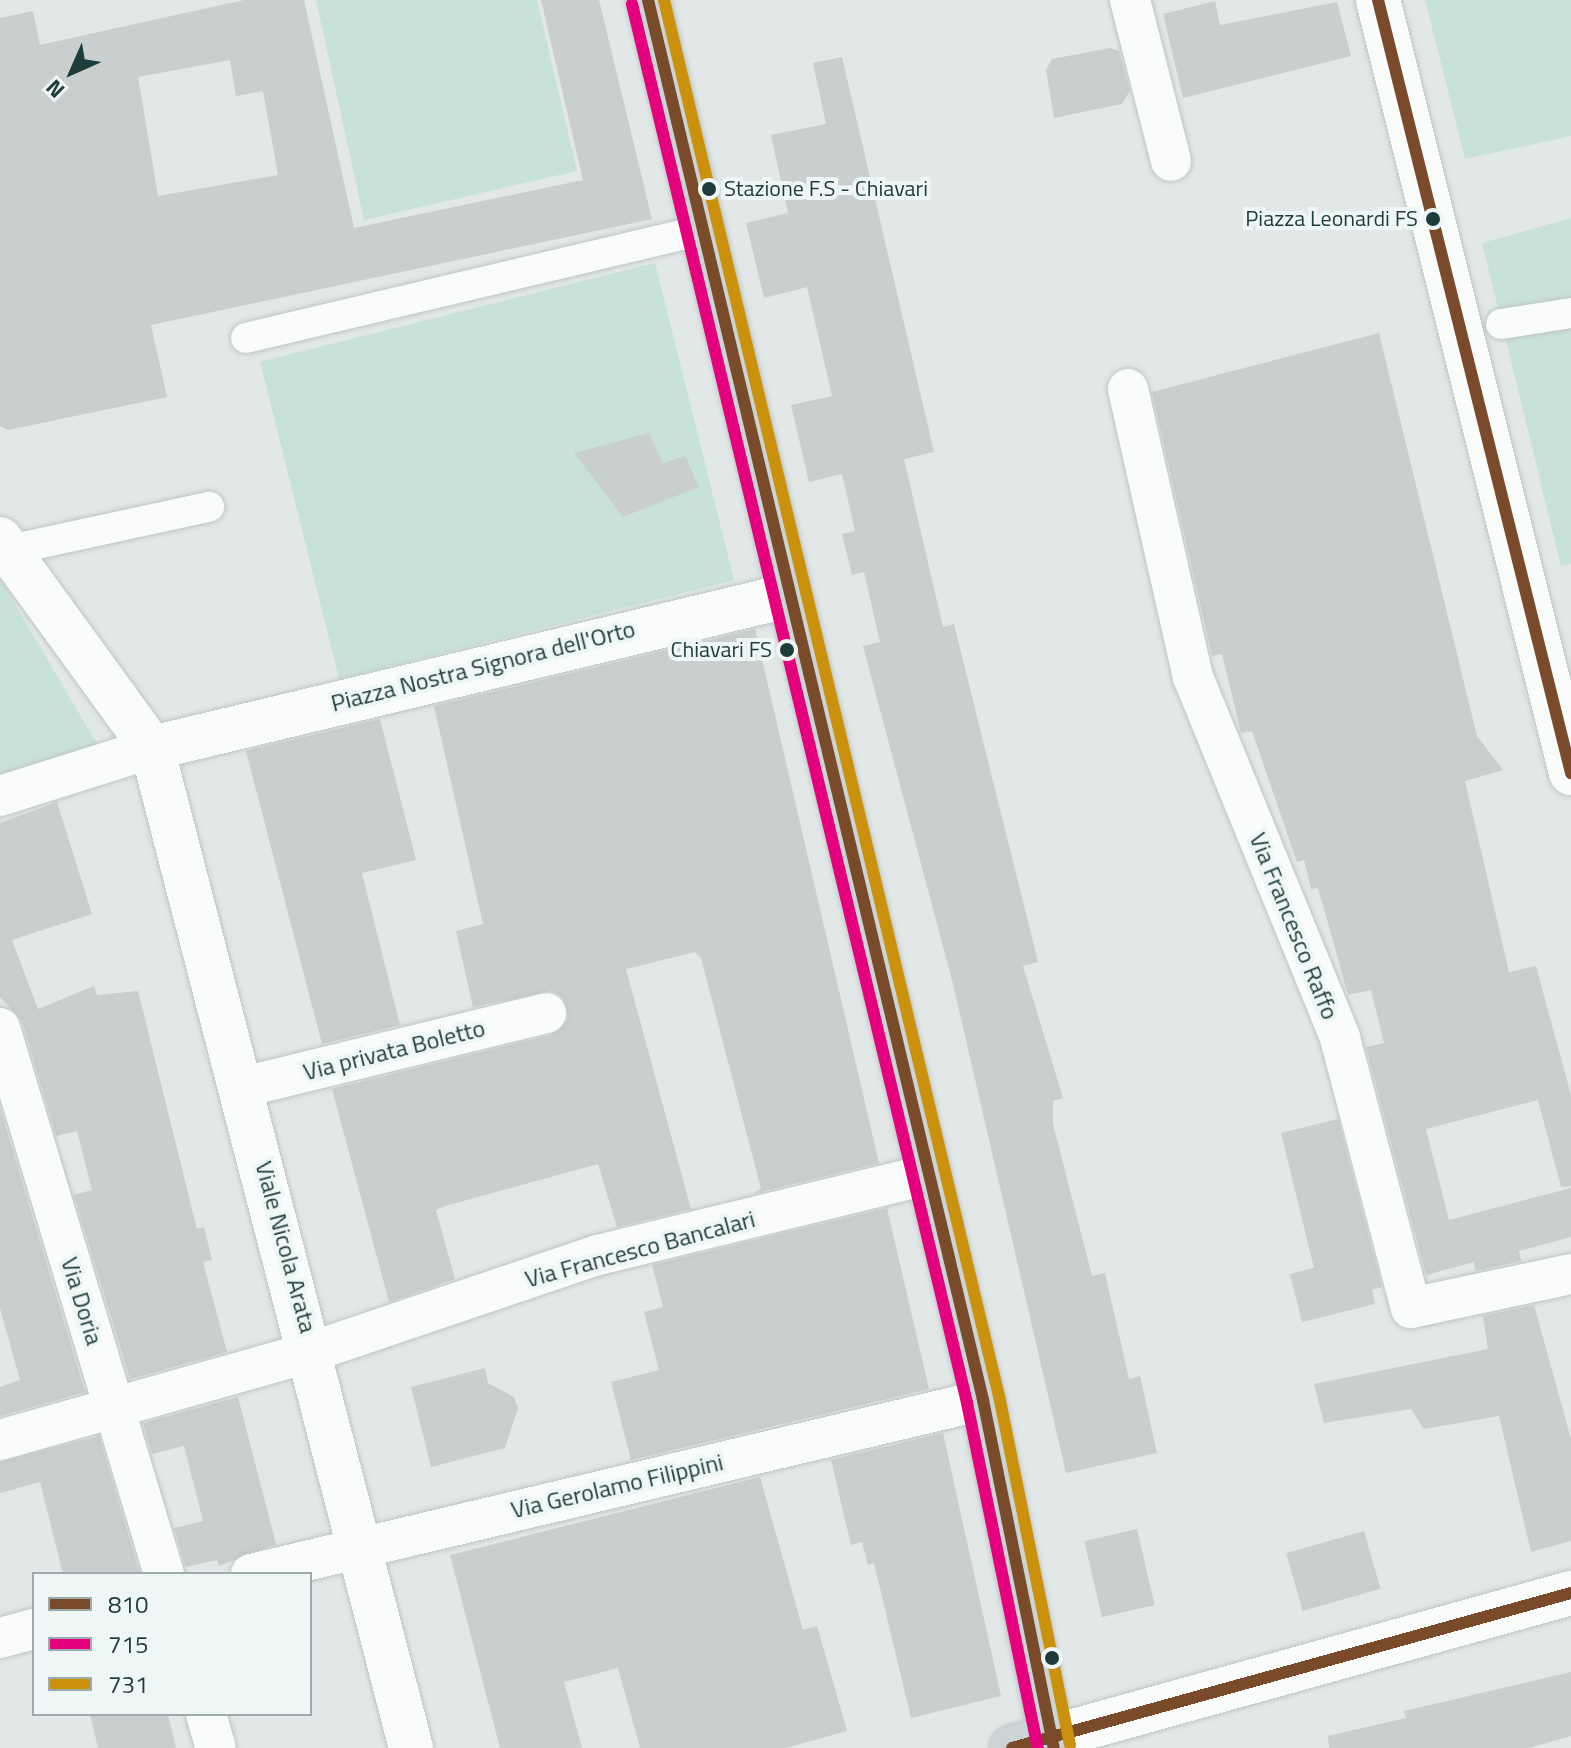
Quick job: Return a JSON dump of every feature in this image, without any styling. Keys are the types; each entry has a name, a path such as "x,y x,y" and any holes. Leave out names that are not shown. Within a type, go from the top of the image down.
{"main road":[{"path":"648,0 925,1175 983,1400 1039,1744"}],"street":[{"path":"1130,0 1171,161"},
{"path":"1378,0 1425,204 1571,773"},
{"path":"246,338 703,230"},
{"path":"1501,324 1571,313"},
{"name":"Via Francesco Raffo","path":"1128,389 1193,677 1340,1038 1411,1308 1571,1274"},
{"path":"152,748 3,547 209,507"},
{"name":"Piazza Nostra Signora dell'Orto","path":"0,796 152,748 787,596"},
{"name":"Viale Nicola Arata","path":"152,748 314,1351 411,1748"},
{"name":"Via privata Boletto","path":"243,1087 546,1013"},
{"name":"Via Doria","path":"0,1028 163,1572"},
{"name":"Via Francesco Bancalari","path":"0,1440 314,1351 598,1255 925,1175"},
{"name":"Via Gerolamo Filippini","path":"259,1572 983,1400"},
{"path":"1039,1744 1571,1593"},
{"path":"0,1638 32,1630"},
{"path":"207,1716 216,1748"}],"green space":[{"path":"316,0 537,0 577,171 364,220"},
{"path":"1425,0 1571,0 1571,136 1465,159"},
{"path":"1571,218 1571,564 1561,566 1482,243"},
{"path":"655,263 734,580 339,679 260,361"},
{"path":"0,579 100,749 0,781"}],"building":[{"path":"244,0 304,0 354,228 583,180 541,0 599,0 652,219 151,325 167,397 8,430 0,426 0,18 33,11 40,45","holes":["230,60 236,96 263,91 278,175 158,196 138,77"]},
{"path":"1215,1 1220,25 1337,2 1351,56 1183,98 1163,14"},
{"path":"1110,48 1119,51 1130,91 1122,104 1054,118 1046,70 1052,59"},
{"path":"842,57 934,452 904,459 943,627 954,624 1038,962 1023,966 1063,1098 1053,1101 1053,1124 1092,1276 1105,1273 1129,1379 1140,1376 1157,1453 1066,1473 953,984 863,646 880,642 864,572 852,575 842,534 855,531 842,474 809,482 791,405 832,396 807,287 764,298 746,223 788,213 771,135 826,124 813,63"},
{"path":"1379,333 1477,736 1503,770 1465,781 1509,972 1536,966 1571,1095 1571,1186 1561,1187 1538,1100 1426,1129 1449,1220 1571,1188 1571,1237 1519,1251 1521,1261 1475,1271 1474,1262 1426,1275 1366,1047 1384,1043 1371,990 1348,995 1318,888 1311,889 1304,860 1297,862 1252,731 1241,733 1222,654 1212,656 1152,392"},
{"path":"649,433 663,463 685,456 699,487 623,517 574,453"},
{"path":"755,629 879,1163 752,1194 761,1189 701,958 695,952 626,969 691,1209 617,1227 598,1164 445,1206 436,1210 455,1279 389,1302 332,1089 551,1035 568,1019 563,998 552,991 473,1007 456,931 483,924 434,706"},
{"path":"380,719 416,860 362,873 400,1025 322,1044 246,751"},
{"path":"57,802 92,914 12,940 38,1009 94,986 97,995 138,991 197,1229 204,1227 212,1260 203,1262 227,1352 130,1379 74,1195 92,1190 77,1131 56,1136 22,1021 0,997 0,823"},
{"path":"0,1108 85,1392 0,1416 0,1387 20,1380 0,1308"},
{"path":"1338,1119 1382,1287 1372,1290 1375,1304 1302,1322 1290,1274 1314,1268 1281,1133"},
{"path":"887,1208 929,1389 631,1460 611,1382 659,1370 644,1312 663,1307 652,1265"},
{"path":"1534,1305 1571,1439 1571,1541 1531,1552 1499,1416 1424,1429 1411,1409 1324,1423 1314,1384 1488,1349 1483,1316"},
{"path":"485,1368 488,1383 514,1397 518,1408 505,1448 431,1467 411,1387"},
{"path":"238,1397 276,1544 219,1566 217,1560 186,1567 174,1528 203,1521 184,1446 152,1454 143,1423"},
{"path":"943,1433 1001,1696 911,1718 874,1563 868,1565 862,1542 851,1545 831,1460"},
{"path":"99,1436 139,1572 62,1572 40,1482 0,1493 0,1462"},
{"path":"760,1477 803,1630 817,1626 847,1731 786,1748 640,1748 618,1668 564,1682 582,1748 500,1748 450,1555"},
{"path":"1137,1529 1155,1605 1102,1617 1084,1541"},
{"path":"1364,1531 1381,1589 1303,1611 1286,1553"},
{"path":"1571,1672 1571,1736 1529,1748 1329,1748 1328,1736 1406,1718 1404,1711"},
{"path":"90,1716 168,1716 176,1748 98,1748"}],"transit line":[{"name":"810","path":"648,0 983,1400 1054,1748"},
{"name":"731","path":"664,0 999,1396 1070,1745"},
{"name":"810","path":"1378,0 1571,773"},
{"name":"715","path":"632,4 967,1403 1038,1748"},
{"name":"810","path":"1012,1748 1571,1593"}],"place":[{"name":"Stazione F.S - Chiavari","path":"709,189"},
{"name":"Piazza Leonardi FS","path":"1433,219"},
{"name":"Chiavari FS","path":"787,650"}]}
